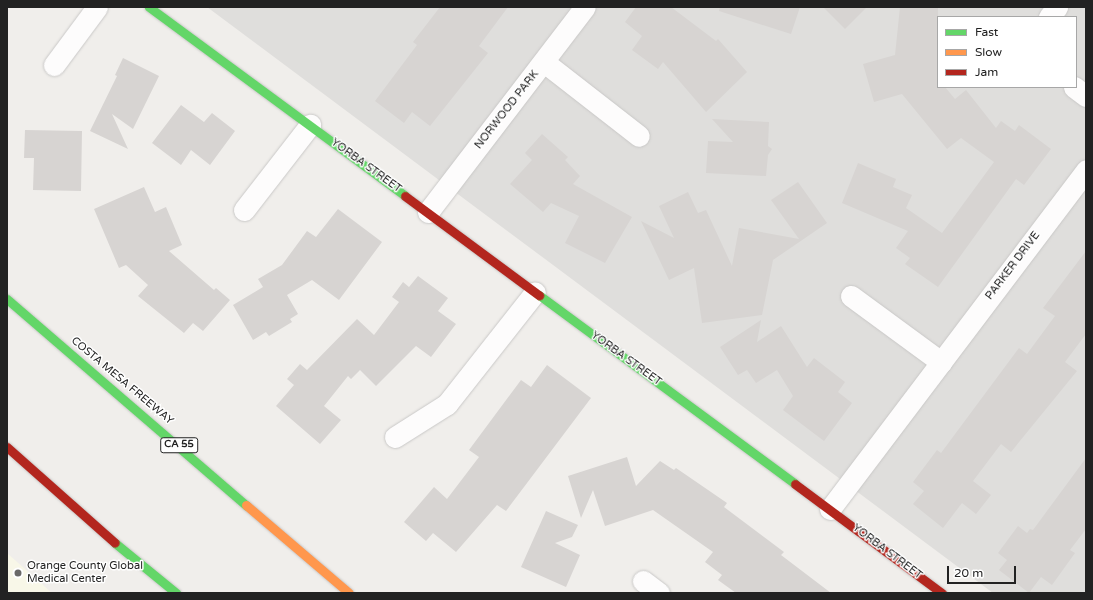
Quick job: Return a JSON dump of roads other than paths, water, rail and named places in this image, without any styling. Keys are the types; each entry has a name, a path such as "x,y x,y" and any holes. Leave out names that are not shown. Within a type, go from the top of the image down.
{"main road":[{"name":"YORBA STREET","path":"149,7 942,593"},
{"name":"COSTA MESA FREEWAY","path":"7,299 349,593"},
{"path":"7,448 92,523 176,593"}],"street":[{"path":"54,65 97,7"},
{"name":"NORWOOD PARK","path":"428,212 585,7"},
{"path":"1050,16 1057,7"},
{"path":"544,62 639,136"},
{"path":"1075,88 1086,96"},
{"path":"244,210 310,125"},
{"name":"PARKER DRIVE","path":"830,509 1086,170"},
{"path":"395,437 447,404 535,292"},
{"path":"851,296 941,362"}],"place":[{"name":"Orange County Global Medical Center","path":"18,573"}]}
